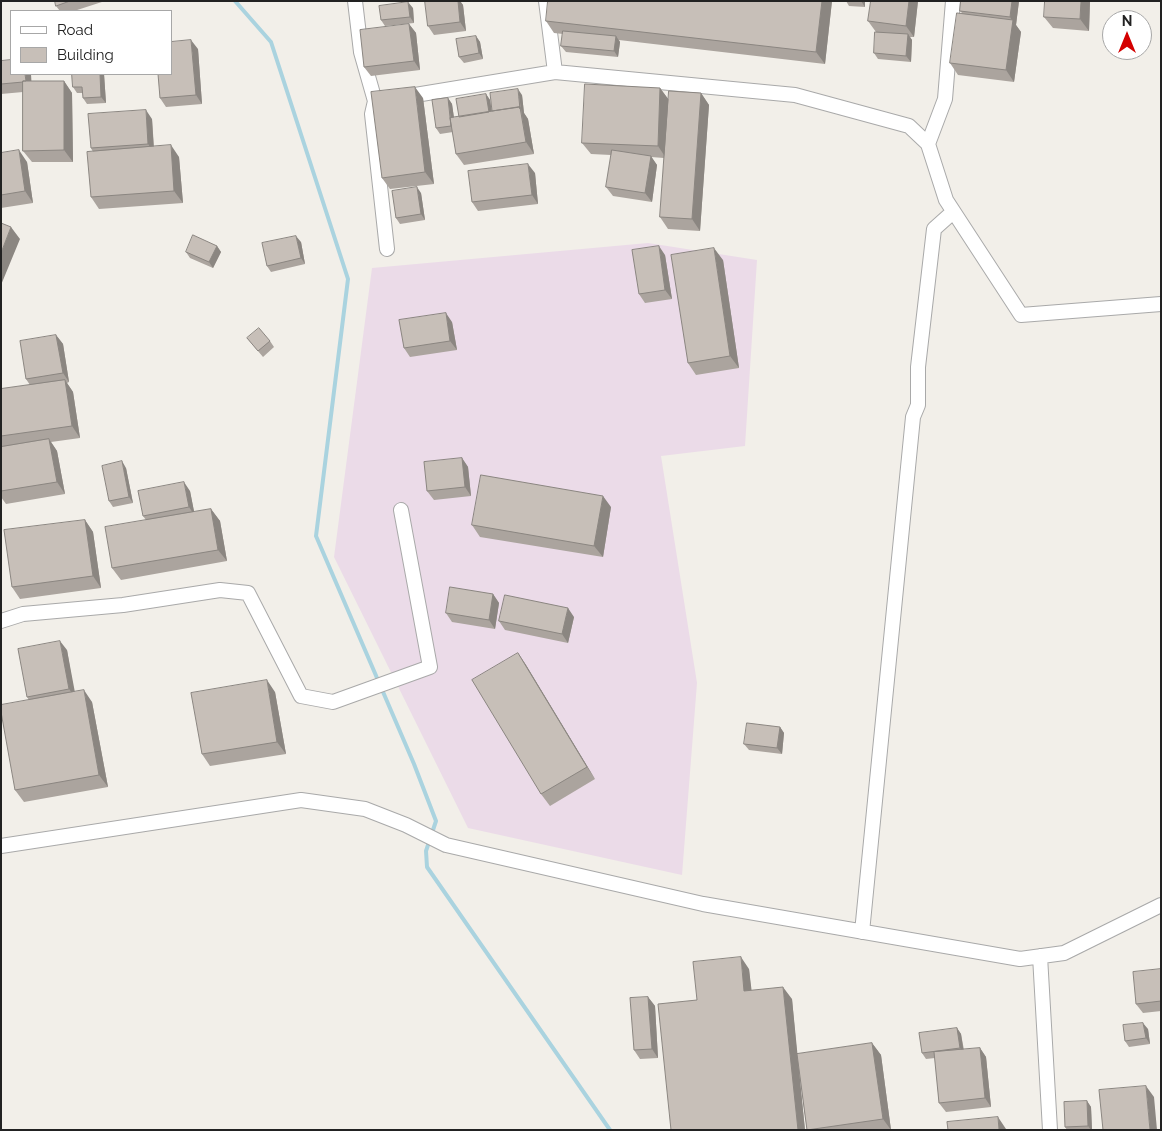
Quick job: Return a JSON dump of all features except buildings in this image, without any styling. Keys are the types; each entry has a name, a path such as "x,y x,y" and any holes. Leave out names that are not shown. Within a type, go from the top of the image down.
{"street":[{"path":"355,1 361,52 384,100"},
{"path":"546,1 555,72"},
{"path":"928,144 945,99 953,1"},
{"path":"387,249 372,114 384,100 555,72 795,95 909,126 928,144 946,200 1021,315 1161,304"},
{"path":"862,932 913,417 918,405 918,367 934,229 953,212"},
{"path":"1,621 23,614 123,605 220,590 248,592 301,696 333,702 430,667 401,510"},
{"path":"1,846 302,800 365,809 406,825 446,845 703,904 1020,959 1064,953 1161,905"},
{"path":"1040,956 1050,1130"}],"shaded area":[{"path":"648,243 757,260 745,446 661,456 697,683 682,875 468,828 334,557 372,268"}],"waterway":[{"path":"235,1 271,42 348,279 316,536 414,764 436,821 426,851 427,867 610,1130"}]}
